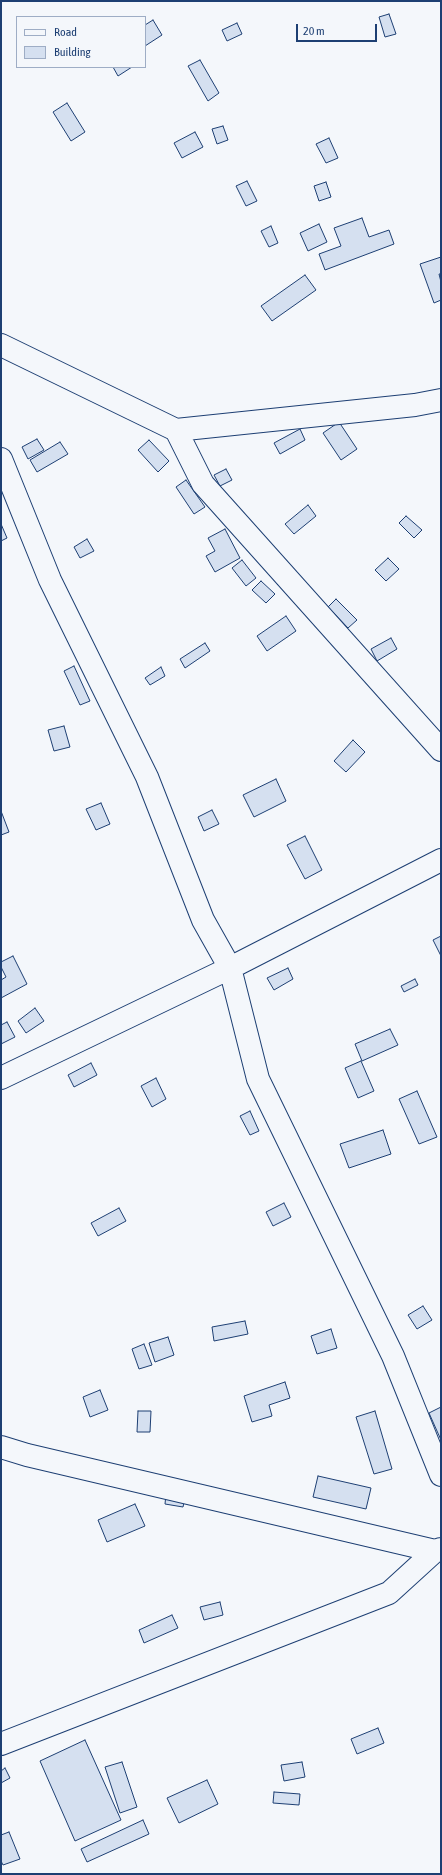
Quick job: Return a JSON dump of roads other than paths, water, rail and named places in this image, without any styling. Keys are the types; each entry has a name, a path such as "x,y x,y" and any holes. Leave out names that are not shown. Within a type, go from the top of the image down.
{"street":[{"path":"1,345 176,430 407,406 441,400"},
{"path":"176,430 203,484 441,750"},
{"path":"1,459 50,580 147,777 202,920 230,968 258,1078 393,1356 441,1475"},
{"path":"1,1078 230,968 441,860"},
{"path":"1,1447 27,1455 438,1550"},
{"path":"1,1744 389,1593 438,1550"}]}
